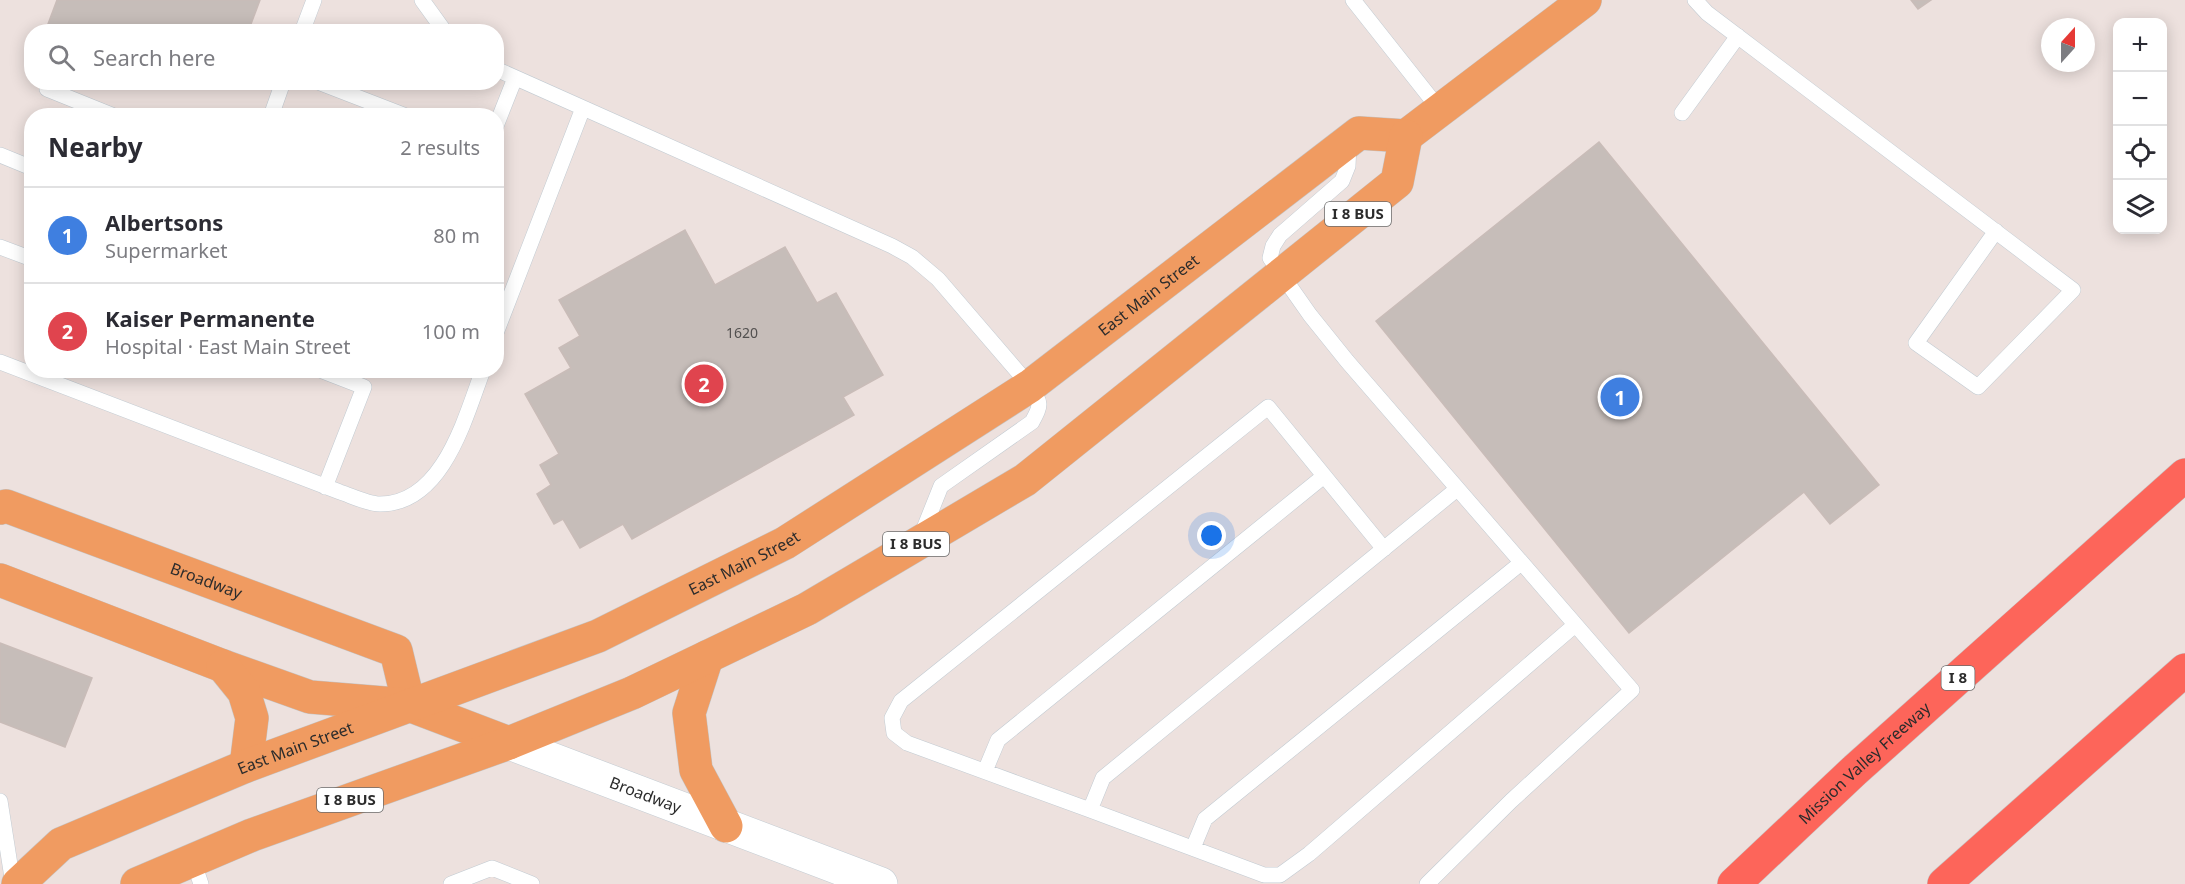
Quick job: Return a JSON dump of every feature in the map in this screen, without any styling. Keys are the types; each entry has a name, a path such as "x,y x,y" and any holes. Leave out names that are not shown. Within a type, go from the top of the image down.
{"highway":[{"path":"2130,525 2185,466"},
{"name":"Mission Valley Freeway","path":"1734,884 1855,770 2185,476"},
{"path":"1944,884 2185,671"}],"main road":[{"path":"1406,136 1585,0"},
{"name":"East Main Street","path":"18,884 61,844 246,766 598,636 785,543 1029,386 1359,133 1406,136"},
{"name":"I 8 BUS","path":"136,884 197,872 252,835 509,743 632,693 807,609 1025,480 1397,182 1406,136"},
{"name":"Broadway","path":"0,508 6,506 396,651 409,705"},
{"name":"Broadway","path":"0,580 310,697 409,705 509,743"},
{"path":"707,657 688,713 696,770 726,826"},
{"path":"224,666 244,692 252,718 246,766"}],"street":[{"name":"Broadway","path":"509,743 881,884"}],"lane":[{"path":"305,24 314,0"},
{"path":"422,0 440,24"},
{"path":"1695,0 1707,13 1996,231 2073,290 1978,387 1916,343 1996,231"},
{"path":"1360,2 1440,110"},
{"path":"1682,113 1738,36"},
{"path":"504,73 881,241 912,257 938,279 1029,386 1039,401 1040,408 1032,422 941,486 919,543"},
{"path":"503,108 515,78"},
{"path":"49,90 94,108"},
{"path":"274,108 280,90"},
{"path":"339,90 385,108"},
{"path":"504,312 583,108"},
{"path":"1349,141 1348,166 1342,181 1280,235 1273,246 1270,258 1347,362 1632,690 1511,801 1427,884"},
{"path":"0,156 24,165"},
{"path":"0,247 24,256"},
{"path":"0,362 24,371"},
{"path":"42,378 326,487 378,504 404,501 429,482 455,446 480,378"},
{"path":"326,487 364,387 341,378"},
{"path":"1384,549 1268,407 901,701 892,718 894,733 907,742 1193,849 1264,875 1280,875 1309,854 1575,625"},
{"path":"985,771 998,740 1324,476"},
{"path":"1090,810 1103,778 1457,489"},
{"path":"1193,849 1205,819 1521,563"},
{"path":"0,801 13,884"},
{"path":"451,884 492,868 532,884"}],"building":[{"path":"57,0 260,0 251,24 48,24"},
{"path":"1911,0 1931,0 1918,9"},
{"path":"1599,142 1879,485 1830,524 1804,492 1629,633 1376,321"},
{"path":"685,230 715,285 785,247 817,303 836,293 883,375 843,397 854,415 632,539 623,524 580,548 563,519 554,524 537,494 551,485 540,465 559,454 525,394 571,368 559,348 580,336 559,300"},
{"path":"0,643 92,678 65,747 0,722"}],"place":[{"name":"Kaiser Permanente","path":"704,384"},
{"name":"Albertsons","path":"1620,397"}]}
